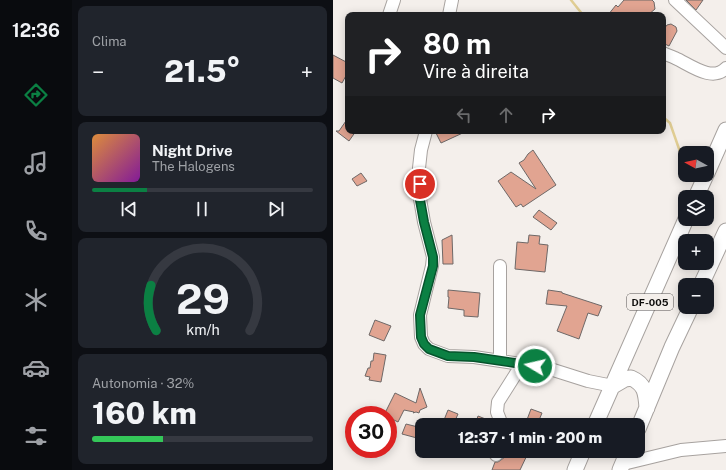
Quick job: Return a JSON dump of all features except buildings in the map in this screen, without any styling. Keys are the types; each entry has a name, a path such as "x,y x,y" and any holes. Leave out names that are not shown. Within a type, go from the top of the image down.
{"main road":[{"path":"714,157 726,130"},
{"name":"DF-005","path":"598,418 683,226"},
{"path":"704,278 726,231"},
{"name":"DF-005","path":"643,418 688,314"},
{"path":"613,386 625,379 631,378 640,383 644,389 647,409"},
{"path":"575,470 580,458"}],"street":[{"path":"390,12 394,0"},
{"path":"450,12 452,0"},
{"path":"675,0 726,48"},
{"path":"666,54 707,73 716,73 726,68"},
{"path":"425,134 421,150 419,168 420,200 433,257 433,266 420,315 421,337 424,344 429,349 448,356 474,357 547,368 588,381 613,386"},
{"path":"500,266 500,361"},
{"path":"499,418 497,412 498,402 522,364"},
{"path":"624,462 681,450 726,446"}],"waterway":[{"path":"571,0 581,12"},
{"path":"666,120 670,123 678,146"}],"route":[{"path":"420,184 420,200 433,257 433,266 420,315 421,337 424,344 429,349 448,356 474,357 535,366"}]}
